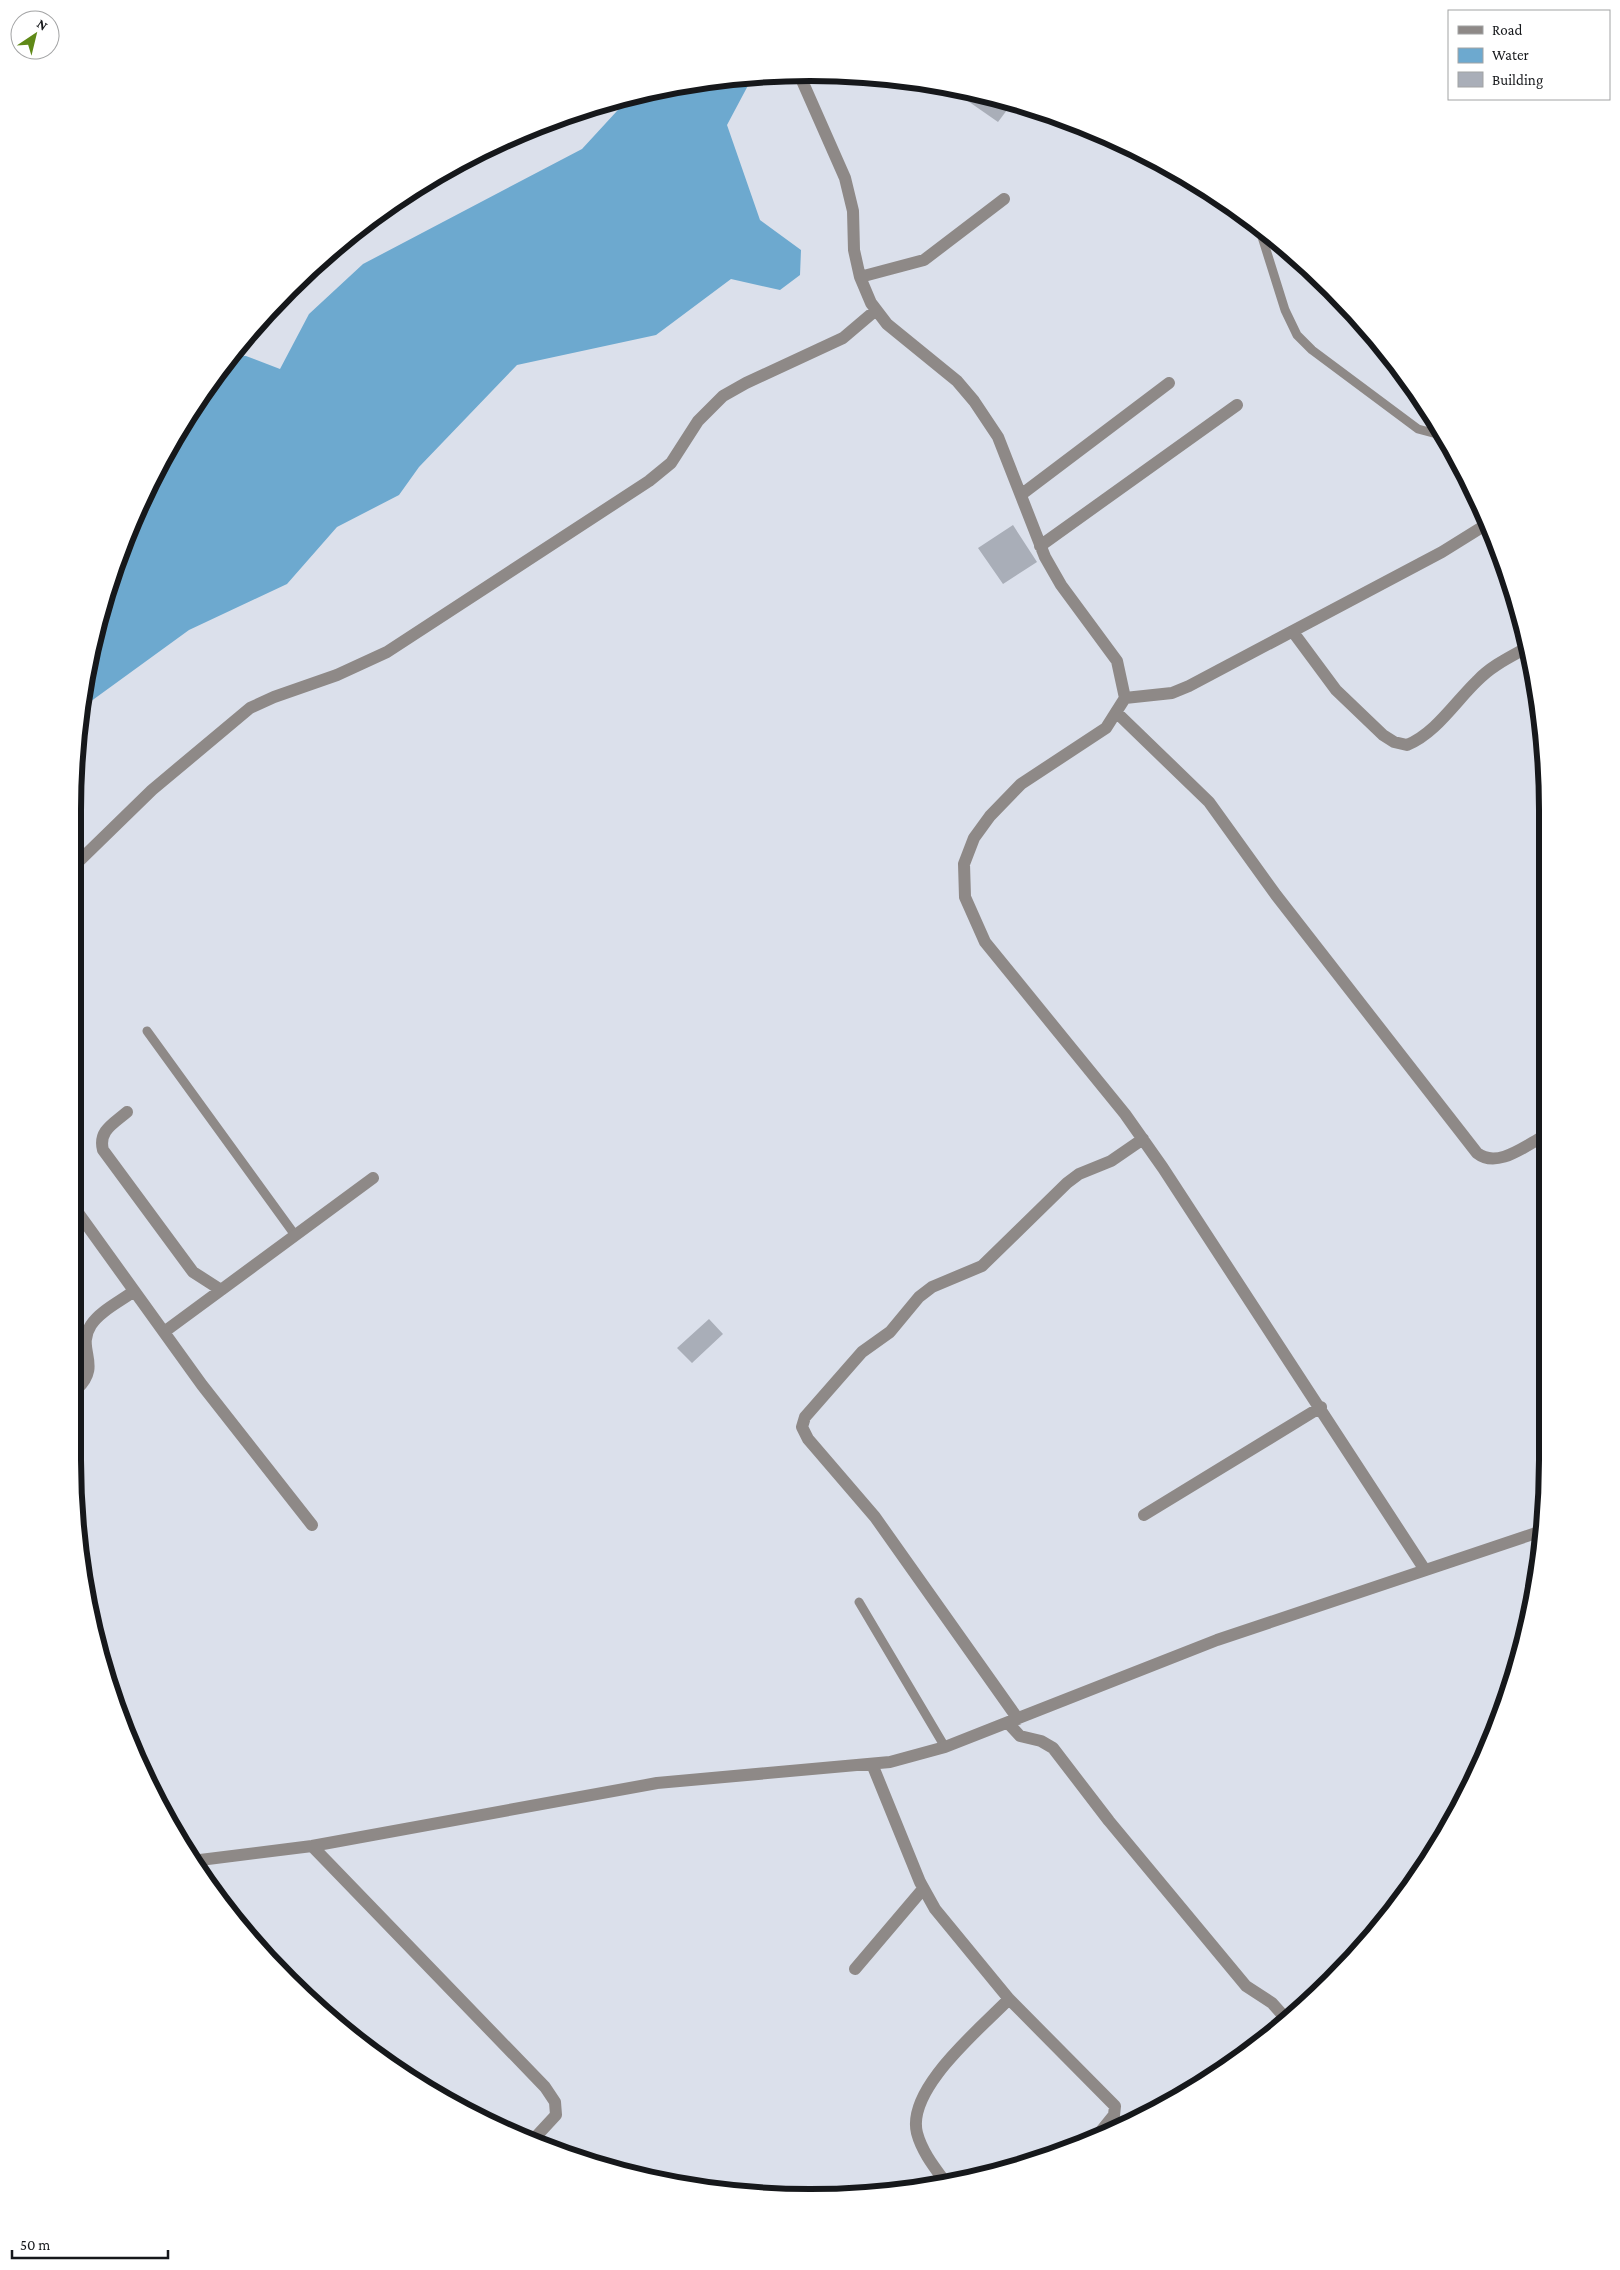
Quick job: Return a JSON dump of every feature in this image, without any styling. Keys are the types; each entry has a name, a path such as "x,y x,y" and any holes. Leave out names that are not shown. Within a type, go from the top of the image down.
{"street":[{"path":"802,81 845,178 853,212 854,250 860,277 876,310 887,324 940,366 974,400 998,438 1022,494 1044,557 1061,585 1117,661 1125,698 1106,728 1021,784 990,816 974,838 964,864 965,897 985,942 1125,1114 1143,1139 1321,1407 1425,1570"},
{"path":"860,277 924,260 1004,199"},
{"path":"81,859 152,790 250,708 274,697 337,675 388,652 649,481 671,462 698,421 723,396 746,383 843,338 876,310"},
{"path":"1022,494 1169,383"},
{"path":"1040,546 1237,404"},
{"path":"1125,698 1172,693 1190,686 1442,552 1481,527"},
{"path":"1293,632 1336,690 1383,734 1407,745 1416,741 1439,721 1491,669 1521,651"},
{"path":"1116,712 1210,802 1276,895 1477,1153 1484,1159 1504,1158 1539,1139"},
{"path":"127,1112 102,1134 103,1150 193,1272 221,1290"},
{"path":"1143,1139 1111,1161 1079,1174 1067,1183 982,1266 932,1287 919,1296 890,1332 855,1359 805,1416 802,1427 808,1439 875,1517 908,1562 1013,1721 1020,1736 1048,1744 1053,1748 1110,1821 1246,1986 1272,2002 1282,2014"},
{"path":"164,1332 373,1178"},
{"path":"81,1217 164,1332 312,1525"},
{"path":"81,1385 86,1380 90,1366 85,1344 86,1334 92,1323 134,1291"},
{"path":"1144,1515 1321,1407"},
{"path":"201,1860 312,1846 657,1783 890,1762 946,1747 1217,1640 1535,1533"},
{"path":"872,1764 923,1889 935,1909 1009,1998 1115,2106 1114,2115 1105,2126"},
{"path":"312,1846 545,2087 555,2102 556,2115 537,2135"},
{"path":"855,1969 923,1889"},
{"path":"942,2177 923,2150 917,2133 916,2118 920,2101 934,2077 1009,1998"}],"lane":[{"path":"1263,239 1285,310 1297,335 1312,350 1418,429 1433,433"},
{"path":"147,1032 295,1236"},
{"path":"858,1602 946,1747"}],"water":[{"path":"749,84 727,125 760,220 801,250 800,275 780,290 731,279 656,335 517,365 419,467 399,495 337,527 287,584 189,630 89,703 106,621 137,531 156,488 179,446 204,405 241,356 280,369 309,314 363,264 582,149 622,106 668,95 715,87"}],"building":[{"path":"963,98 1008,109 998,122"},
{"path":"1013,525 1037,562 1003,584 978,548"},
{"path":"709,1319 723,1334 692,1363 677,1348"}]}
